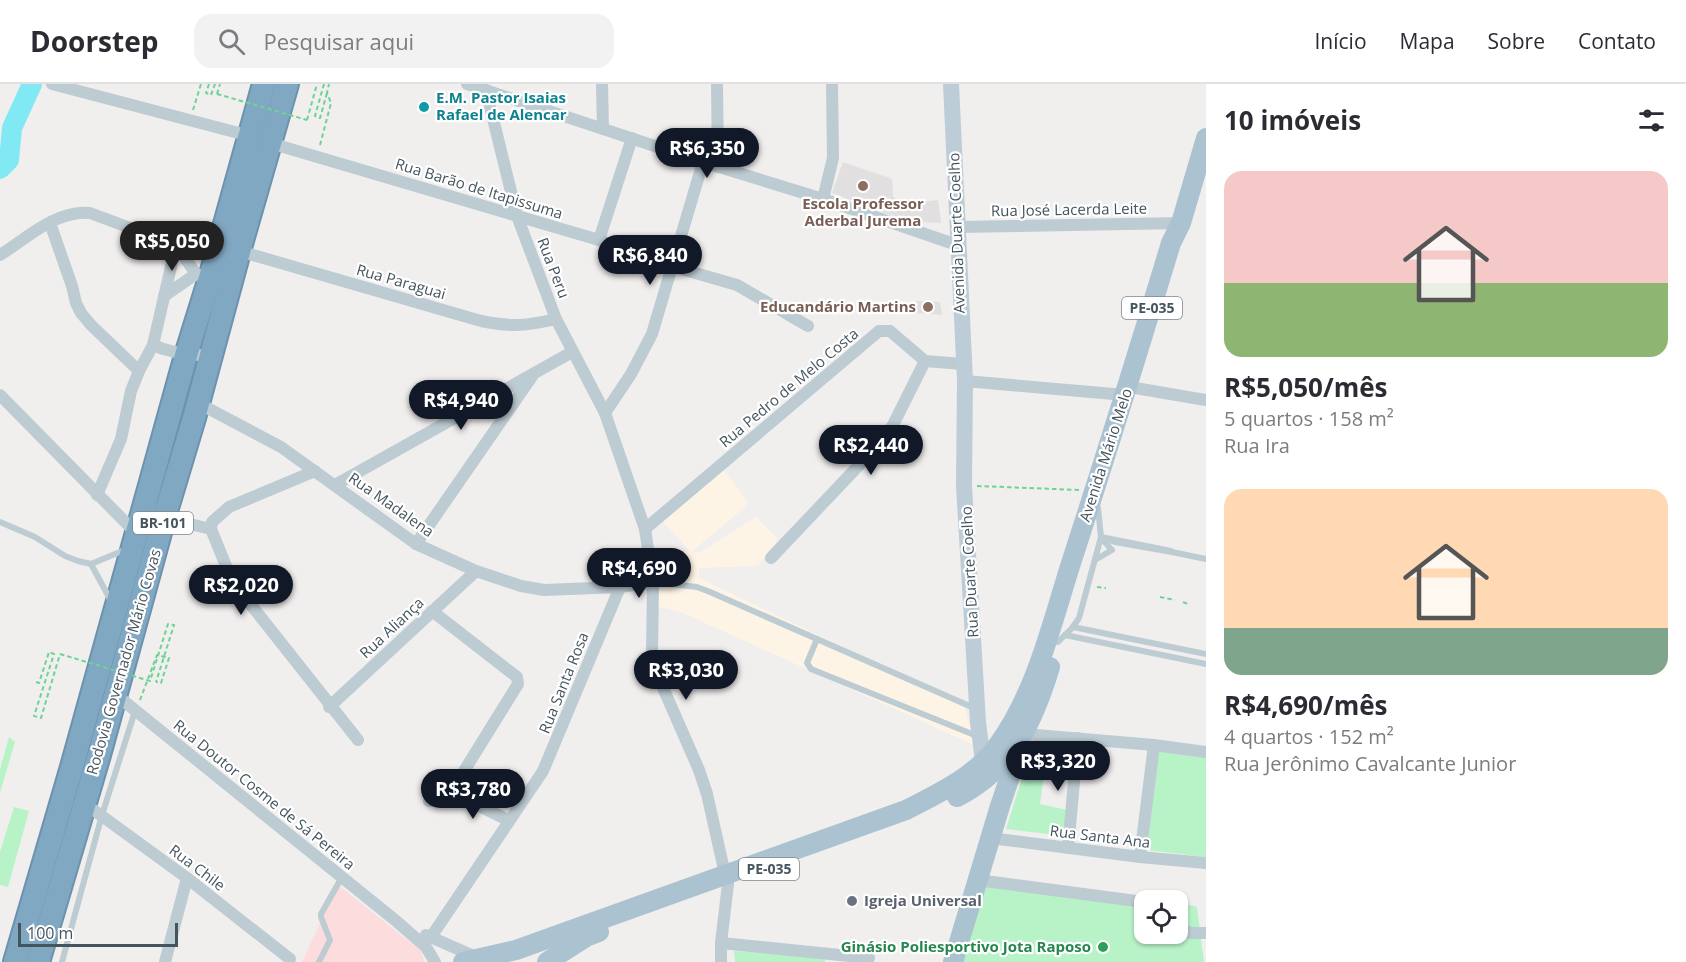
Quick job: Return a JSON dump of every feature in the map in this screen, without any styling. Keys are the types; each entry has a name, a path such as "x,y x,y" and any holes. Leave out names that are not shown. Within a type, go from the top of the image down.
{"highway":[{"name":"Rodovia Governador Mário Covas","path":"38,962 93,809 115,694 239,251 260,139 264,84"},
{"name":"Rodovia Governador Mário Covas","path":"15,962 72,767 187,352 203,276 260,139 287,84"}],"main road":[{"name":"Avenida Duarte Coelho","path":"951,84 964,373"},
{"name":"Avenida Mário Melo","path":"987,769 1028,691 1096,499 1130,392 1171,243 1181,223 1206,138"},
{"name":"Rua Duarte Coelho","path":"964,373 964,486 977,709 987,769"},
{"name":"Avenida Mário Melo","path":"987,769 1005,759 1024,734 1039,702 1061,638 1096,499"},
{"path":"953,962 1024,734"},
{"path":"987,769 998,786 1000,806"},
{"name":"PE-035","path":"481,960 911,820 966,792 987,769"},
{"name":"PE-035","path":"547,962 586,937 726,879"}],"street":[{"name":"Rua Barão de Itapissuma","path":"52,84 260,139 599,240 671,266 738,285 808,326"},
{"path":"467,84 718,167 823,199 957,245"},
{"path":"602,84 603,129"},
{"path":"717,84 718,167"},
{"path":"823,199 833,158 832,84"},
{"name":"Rua Peru","path":"486,90 517,216 556,319 605,413 645,529 653,582 652,655 654,667 699,770 707,794 726,879 721,962"},
{"path":"599,240 632,138"},
{"path":"605,413 643,353 652,334 703,162"},
{"path":"0,255 50,223 76,212 90,213 176,245 203,276 164,296"},
{"path":"50,223 81,313 91,326 140,371"},
{"name":"Rua José Lacerda Leite","path":"957,227 1181,223"},
{"path":"98,495 121,439 131,391 153,345 176,245"},
{"name":"Rua Paraguai","path":"239,251 482,321 506,326 527,326 556,319"},
{"name":"Rua Pedro de Melo Costa","path":"645,529 879,331 890,331 925,361"},
{"path":"153,345 175,353 187,352 211,357"},
{"path":"335,485 572,352"},
{"path":"771,558 881,442 893,425 925,361 964,373 1206,400"},
{"path":"416,544 535,372"},
{"path":"0,395 98,495 135,540"},
{"name":"Rua Madalena","path":"198,403 281,447 416,544 476,571 521,586 544,590 620,587 653,582"},
{"path":"315,471 229,507 212,522 211,529 228,571 240,591 329,707 358,740"},
{"path":"164,518 211,529"},
{"name":"Rua Aliança","path":"329,707 476,571"},
{"name":"Rua Santa Rosa","path":"431,937 508,820 530,792 547,761 620,587"},
{"path":"429,801 452,792 518,684 518,680 432,611"},
{"name":"Rua Doutor Cosme de Sá Pereira","path":"115,694 395,920"},
{"path":"1024,734 1154,745 1206,752"},
{"path":"1068,848 1078,738"},
{"path":"1140,857 1154,745"},
{"path":"452,792 508,820"},
{"name":"Rua Chile","path":"93,809 187,878 290,959"},
{"name":"Rua Santa Ana","path":"990,838 1206,863"},
{"path":"165,962 187,878"},
{"path":"977,880 1134,901"},
{"path":"395,920 481,960"},
{"path":"395,920 426,947 435,962"},
{"path":"1188,932 1206,933"},
{"path":"721,942 869,958"}],"lane":[{"path":"1061,638 1079,618 1101,537 1096,499"},
{"path":"0,522 35,537 70,559 91,564 135,540"},
{"path":"1095,560 1113,550 1101,537"},
{"path":"1101,537 1114,542 1206,559"},
{"path":"91,564 116,609"},
{"path":"653,582 697,587 710,592 977,709"},
{"path":"1073,627 1206,654"},
{"path":"1061,638 1206,664"},
{"path":"817,639 807,663 811,669 980,737"},
{"path":"62,962 93,809 135,711"},
{"path":"319,962 330,940 321,918 342,877"}],"path":[{"path":"190,120 201,84"},
{"path":"209,84 206,93 212,95 214,84"},
{"path":"220,84 217,94 307,120 317,84"},
{"path":"324,84 315,116 320,118 329,84"},
{"path":"317,157 331,103 327,93"},
{"path":"964,486 1096,499"},
{"path":"1160,597 1175,600"},
{"path":"1183,603 1188,604"},
{"path":"36,682 39,683 49,652 54,654 34,716 40,718 60,654 150,681 168,624 174,625 156,682 161,683 169,658 157,655 135,711"}],"shaded area":[{"name":"Escola Professor Aderbal Jurema","path":"843,162 892,179 893,197 911,203 938,200 941,223 910,222 832,193"},
{"name":"Educandário Martins","path":"916,301 940,302 942,315 916,313"},
{"path":"724,470 748,502 743,509 691,552 701,552 756,517 778,539 758,566 699,568 699,578 964,705 974,745 681,612 658,607 660,549 690,551 663,522"},
{"path":"338,885 421,951 424,962 302,962"}],"green space":[{"path":"9,737 15,742 0,793 0,769"},
{"path":"1034,740 1048,745 1040,804 1067,810 1065,836 1006,829"},
{"path":"1158,751 1206,757 1206,857 1147,850"},
{"path":"14,807 29,811 8,887 0,885 0,852"},
{"name":"Ginásio Poliesportivo Jota Raposo","path":"987,876 1134,895 1134,944 1188,944 1188,905 1197,907 1204,962 961,962"},
{"path":"734,951 825,958 825,962 735,962"}],"waterway":[{"path":"0,169 9,160 12,128 32,84"}],"place":[{"name":"E.M. Pastor Isaias Rafael de Alencar","path":"424,107"},
{"name":"Escola Professor Aderbal Jurema","path":"863,186"},
{"name":"Educandário Martins","path":"928,307"},
{"name":"Igreja Universal","path":"852,901"},
{"name":"Ginásio Poliesportivo Jota Raposo","path":"1103,947"}]}
